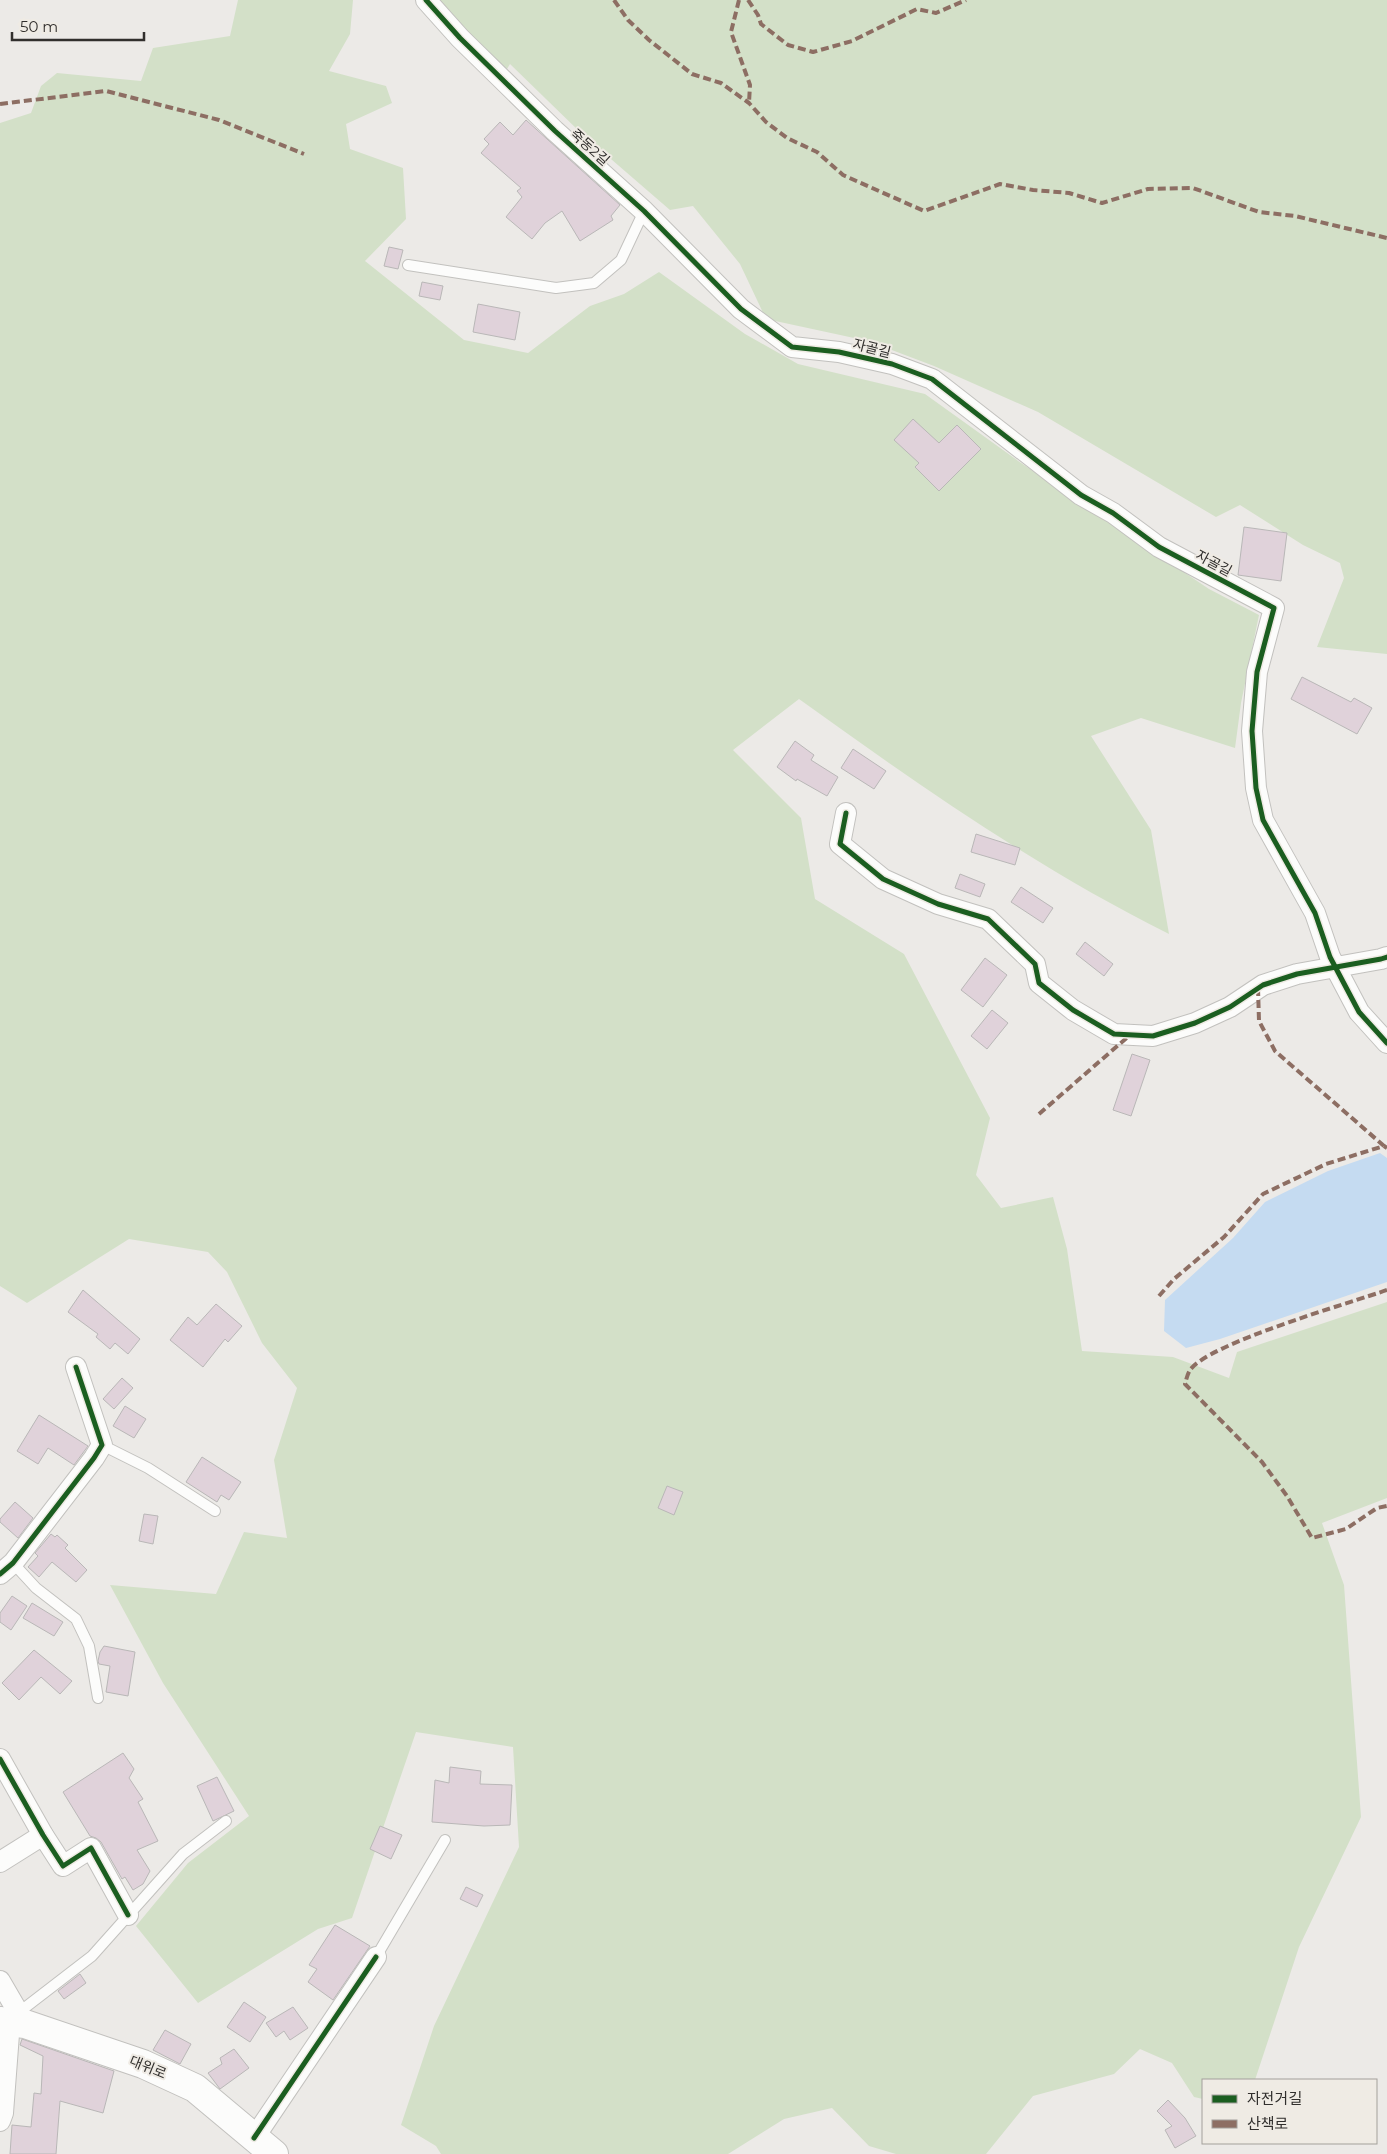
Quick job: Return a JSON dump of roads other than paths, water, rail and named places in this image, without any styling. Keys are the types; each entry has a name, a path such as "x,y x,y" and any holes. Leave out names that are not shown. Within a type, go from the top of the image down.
{"main road":[{"name":"대위로","path":"13,2020 143,2064 195,2088 264,2146"}],"street":[{"name":"죽동2길","path":"426,0 460,38 555,131 644,211 741,309"},
{"name":"자골길","path":"741,309 792,347 839,352 892,364 932,379 968,405 1081,495 1113,513 1159,547 1274,608 1257,672 1252,731 1256,788 1263,820 1315,913 1330,957 1359,1012 1387,1043"},
{"path":"846,813 840,844 884,879 938,904 988,919 1035,964 1039,983 1073,1010 1114,1034 1153,1036 1196,1023 1230,1007 1263,985 1297,974 1387,957"},
{"path":"6,1569 94,1458 102,1445 76,1367"},
{"path":"0,1759 43,1835 63,1866 91,1848 128,1915"},
{"path":"0,1862 43,1835"},
{"path":"264,2146 376,1958"},
{"path":"0,1982 13,2020 3,2113 0,2121"}],"lane":[{"path":"408,265 556,288 594,283 621,260 644,211"},
{"path":"102,1445 148,1468 215,1511"},
{"path":"6,1569 36,1588 76,1619 89,1646 98,1698"},
{"path":"13,2020 92,1956 183,1854 226,1821"},
{"path":"376,1958 445,1840"}],"water":[{"path":"1380,1153 1387,1158 1387,1282 1220,1339 1186,1348 1164,1331 1165,1300 1233,1238 1265,1202 1328,1171"}]}
